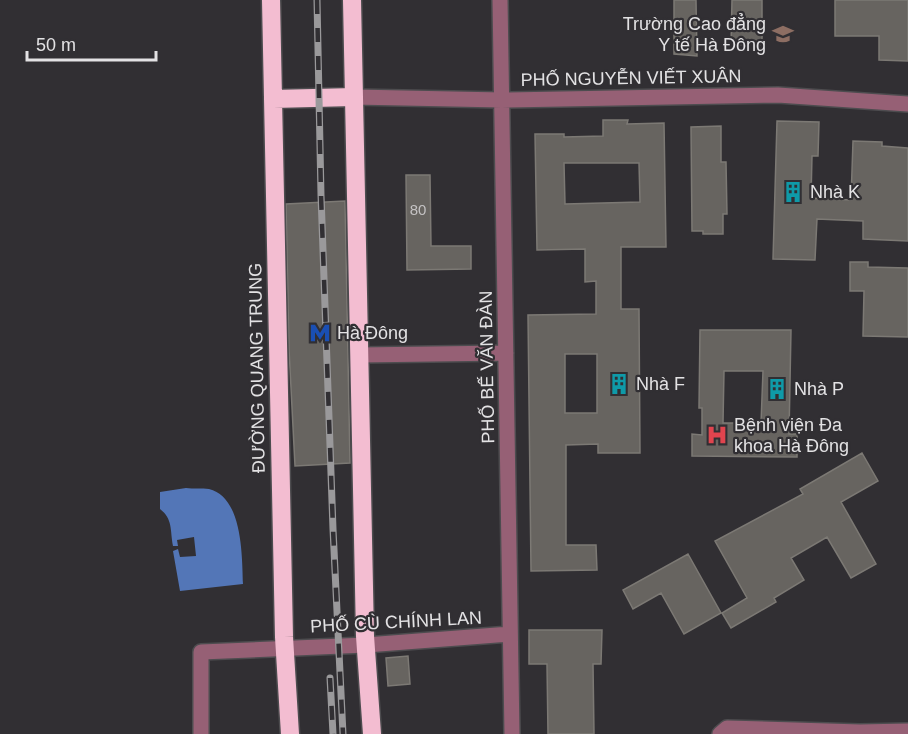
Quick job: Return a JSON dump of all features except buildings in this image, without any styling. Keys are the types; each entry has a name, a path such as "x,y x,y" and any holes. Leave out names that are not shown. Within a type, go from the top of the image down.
{"highway":[{"name":"ĐƯỜNG QUANG TRUNG","path":"271,0 280,474 290,734"},
{"path":"352,0 366,645 372,734"},
{"path":"273,99 354,97"}],"street":[{"name":"PHỐ BẾ VĂN ĐÀN","path":"500,0 512,734"},
{"name":"PHỐ NGUYỄN VIẾT XUÂN","path":"354,97 502,100 778,95 908,104"},
{"path":"359,355 506,353"},
{"name":"PHỐ CÙ CHÍNH LAN","path":"201,734 201,652 366,645 510,634"},
{"path":"720,734 727,728 908,731"}],"water":[{"path":"186,488 209,489 220,494 229,503 241,544 243,584 180,591 173,551 178,549 180,557 196,556 194,537 177,540 178,546 173,546 169,521 160,509 160,492"}],"railway":[{"path":"317,0 321,195 343,734"},
{"path":"330,678 333,734"}],"place":[{"name":"Trường Cao đẳng Y tế Hà Đông","path":"783,34"},
{"name":"Nhà K","path":"793,192"},
{"name":"Hà Đông","path":"320,333"},
{"name":"Nhà F","path":"619,384"},
{"name":"Nhà P","path":"777,389"},
{"name":"Bệnh viện Đa khoa Hà Đông","path":"717,435"}]}
